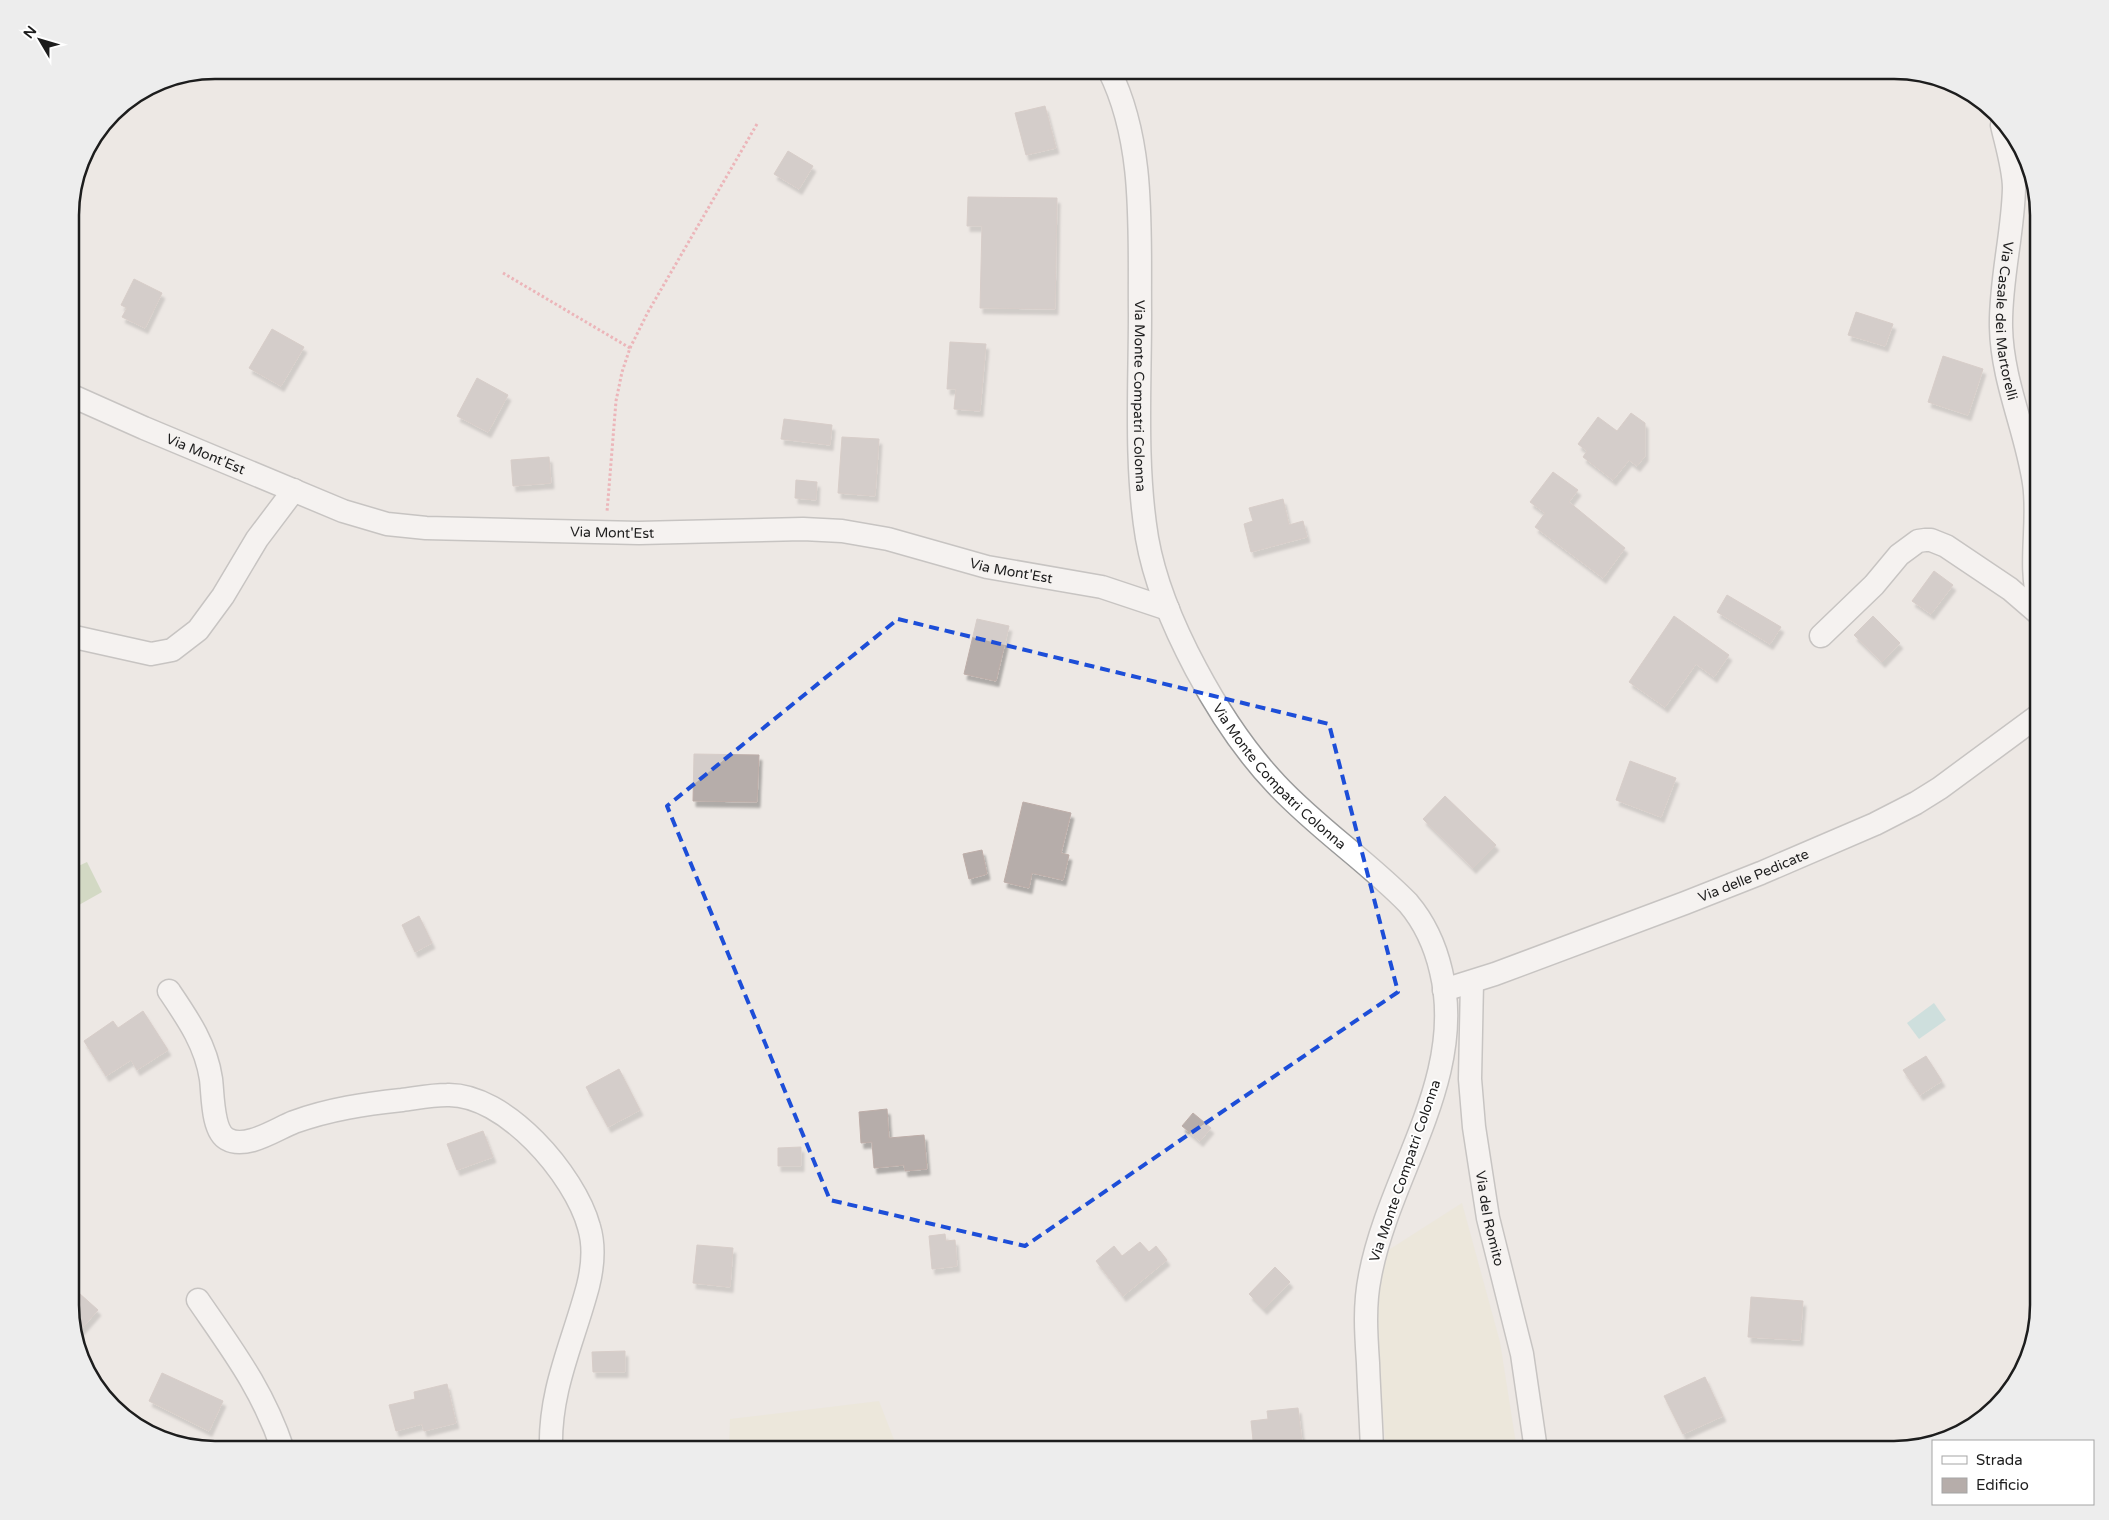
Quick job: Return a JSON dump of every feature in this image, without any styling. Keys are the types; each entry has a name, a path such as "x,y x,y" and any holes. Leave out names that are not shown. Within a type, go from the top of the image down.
{"street":[{"name":"Via Monte Compatri Colonna","path":"1113,79 1126,115 1135,164 1139,235 1141,493 1150,554 1168,609 1208,689 1237,736 1256,762 1295,803 1397,892 1422,920 1435,949 1444,990 1447,1026 1439,1073 1430,1103 1382,1232 1368,1285 1366,1319 1372,1441"},
{"name":"Via Casale dei Martorelli","path":"2007,139 2021,178 2002,304 2002,342 2006,370 2030,460"},
{"name":"Via Mont'Est","path":"79,399 355,515 402,526 689,533 815,529 855,533 888,539 987,567 1102,587 1168,609"},
{"path":"79,638 151,654 163,653 178,647 204,623 257,539 294,490"},
{"path":"1822,636 1874,585 1899,555 1918,541 1931,540 1946,546 2010,589 2030,606"},
{"name":"Via delle Pedicate","path":"1444,990 1472,982 1692,901 1875,824 1940,788 2030,722"},
{"name":"Via del Romito","path":"1472,982 1470,1078 1474,1127 1488,1218 1522,1354 1535,1441"},
{"path":"169,991 195,1031 204,1050 209,1069 216,1122 222,1136 228,1140 250,1142 310,1117 354,1105 448,1094 473,1098 489,1106 524,1132 547,1155 572,1188 581,1204 590,1228 593,1251 588,1286 554,1400 552,1441"},
{"path":"198,1300 259,1391 279,1441"}],"path":[{"path":"605,532 616,401 622,372 630,348 653,304 757,124"},
{"path":"503,273 630,348"}],"highlighted area":[{"path":"898,619 1329,724 1398,992 1025,1246 830,1200 667,806"}],"shaded area":[{"path":"1462,1203 1500,1342 1516,1441 1385,1441 1374,1322 1387,1251"},
{"path":"879,1401 895,1441 729,1441 730,1419"}],"green space":[{"path":"87,862 102,892 79,905 79,866"}],"water":[{"path":"1934,1003 1946,1020 1919,1039 1907,1023"}],"building":[{"path":"1045,106 1056,148 1026,155 1015,113"},
{"path":"788,151 813,166 799,189 774,174"},
{"path":"968,197 1057,198 1055,309 980,308 982,226 967,226"},
{"path":"134,279 162,293 145,328 122,317 127,308 121,305"},
{"path":"1856,312 1893,324 1885,346 1848,335"},
{"path":"272,329 304,347 281,386 249,368"},
{"path":"950,342 986,344 980,411 954,409 956,389 947,389"},
{"path":"1943,356 1983,369 1968,415 1928,402"},
{"path":"477,378 508,395 488,432 457,416"},
{"path":"1631,413 1645,423 1645,456 1637,466 1629,460 1613,480 1583,457 1587,451 1578,444 1598,417 1617,431"},
{"path":"784,419 832,425 830,445 781,439"},
{"path":"842,437 879,439 875,496 838,493"},
{"path":"549,457 551,483 513,486 511,460"},
{"path":"1553,472 1578,490 1569,502 1625,548 1603,578 1535,527 1545,513 1530,502"},
{"path":"796,480 817,482 816,500 795,498"},
{"path":"1283,499 1289,525 1303,521 1307,537 1251,552 1244,524 1253,521 1249,508"},
{"path":"1934,571 1953,585 1931,614 1912,601"},
{"path":"1727,595 1781,627 1770,644 1717,612"},
{"path":"1674,616 1729,655 1714,677 1696,664 1665,707 1629,682"},
{"path":"1873,616 1900,643 1882,662 1854,635"},
{"path":"977,619 1009,626 996,681 964,674"},
{"path":"694,754 759,755 757,802 693,801"},
{"path":"1630,761 1676,778 1661,817 1616,800"},
{"path":"1445,796 1496,845 1473,868 1423,819"},
{"path":"1023,802 1071,813 1061,853 1069,855 1063,880 1032,873 1029,888 1004,882"},
{"path":"982,850 987,874 969,879 963,854"},
{"path":"419,916 432,943 415,952 402,925"},
{"path":"143,1011 168,1050 137,1070 131,1060 106,1076 84,1041 113,1021 118,1028"},
{"path":"1926,1056 1942,1081 1920,1095 1903,1070"},
{"path":"619,1069 640,1110 608,1127 586,1087"},
{"path":"887,1109 889,1138 924,1135 927,1169 905,1171 904,1165 874,1168 872,1142 861,1143 859,1112"},
{"path":"1193,1113 1211,1128 1200,1141 1182,1126"},
{"path":"483,1131 493,1157 457,1170 447,1144"},
{"path":"801,1147 801,1166 778,1166 778,1148"},
{"path":"945,1234 946,1241 955,1240 957,1266 932,1269 929,1236"},
{"path":"1140,1242 1149,1252 1156,1246 1167,1260 1123,1296 1096,1261 1114,1246 1122,1256"},
{"path":"697,1245 733,1248 730,1287 693,1283"},
{"path":"1275,1267 1290,1282 1264,1309 1249,1294"},
{"path":"79,1293 98,1310 81,1330"},
{"path":"1751,1297 1803,1301 1800,1340 1748,1337"},
{"path":"625,1351 625,1372 593,1372 592,1352"},
{"path":"162,1373 223,1401 209,1431 149,1401"},
{"path":"1705,1377 1723,1416 1683,1434 1664,1396"},
{"path":"447,1384 456,1423 424,1431 422,1424 396,1431 389,1405 415,1399 414,1392"},
{"path":"1298,1408 1302,1441 1253,1441 1251,1421 1268,1419 1267,1411"}]}
